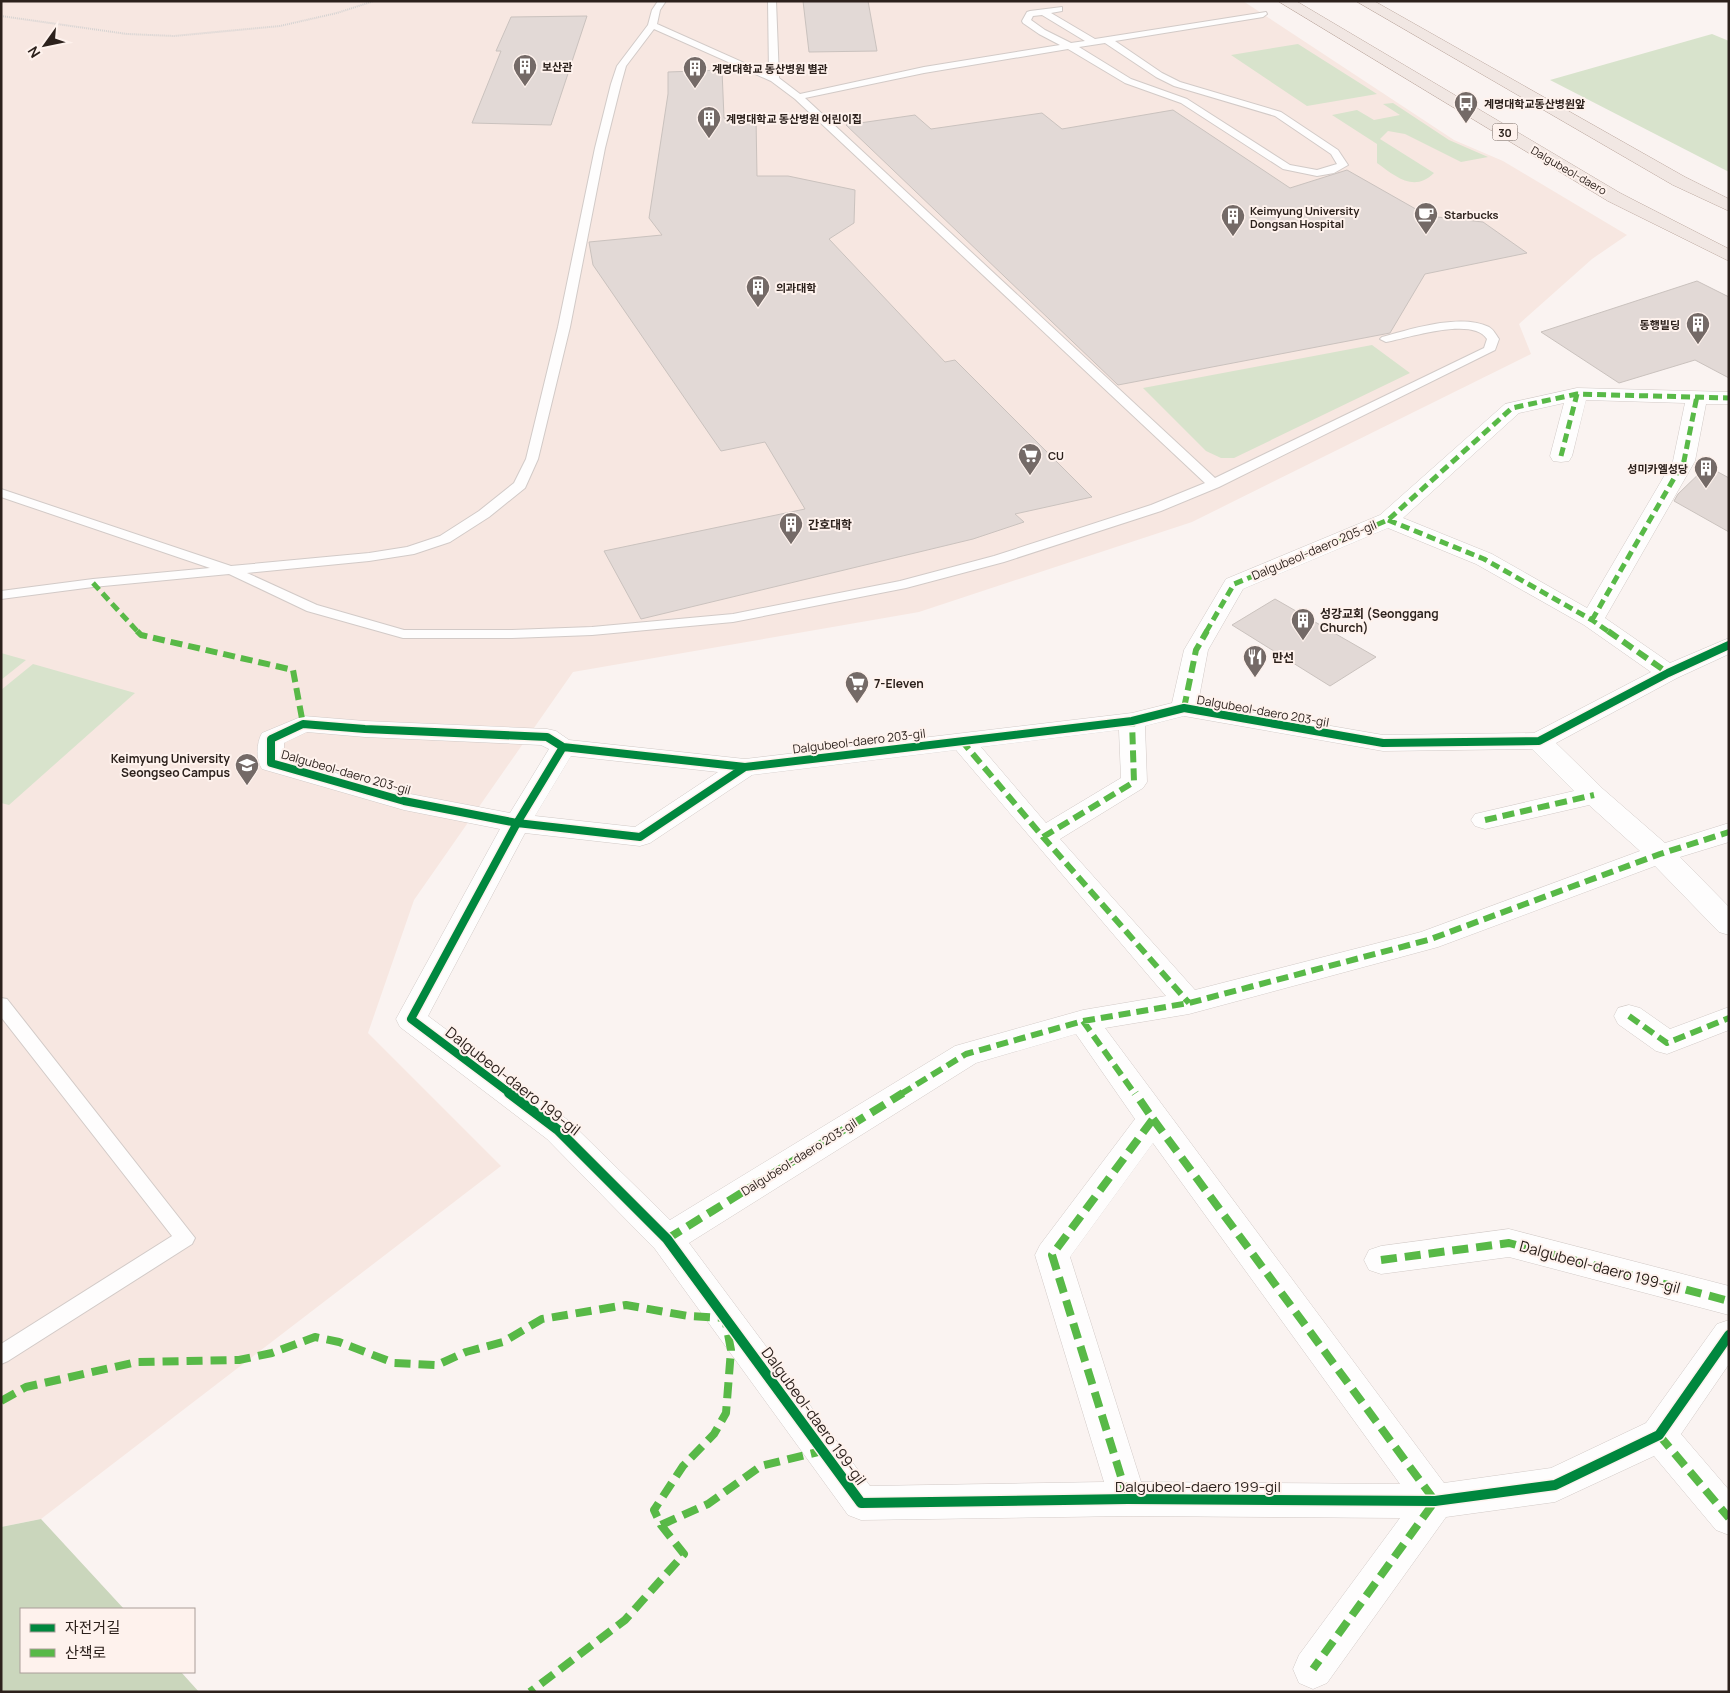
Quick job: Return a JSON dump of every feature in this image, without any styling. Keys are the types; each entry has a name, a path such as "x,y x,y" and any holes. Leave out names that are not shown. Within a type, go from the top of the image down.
{"main road":[{"name":"Dalgubeol-daero","path":"1285,1 1614,197 1729,256"},
{"path":"1363,1 1653,166 1729,206"}],"street":[{"name":"Dalgubeol-daero 205-gil","path":"1184,708 1196,650 1234,584 1388,520 1512,408 1577,394 1729,398"},
{"path":"1561,456 1577,394"},
{"path":"1592,620 1684,461 1697,396"},
{"path":"1388,520 1484,559 1592,620 1668,673"},
{"name":"Dalgubeol-daero 203-gil","path":"744,767 640,837 517,823 404,802 271,763 271,740 303,724 365,729 547,737 563,747 744,767 1132,721 1184,708 1383,743 1539,741 1668,673 1729,644"},
{"path":"1043,837 1134,782 1132,721"},
{"path":"961,740 1043,837 1189,1003"},
{"path":"1539,741 1594,796 1660,854 1729,925"},
{"name":"Dalgubeol-daero 199-gil","path":"563,747 517,823 411,1019 558,1130 667,1239 860,1503 1128,1499 1435,1501 1556,1485 1659,1436"},
{"path":"1485,820 1594,796"},
{"path":"1660,854 1729,832"},
{"name":"Dalgubeol-daero 203-gil","path":"667,1239 966,1054 1083,1021 1189,1003 1428,940 1660,854"},
{"path":"1629,1016 1667,1043 1729,1018"},
{"path":"1083,1021 1153,1119 1435,1501 1313,1669"},
{"name":"Dalgubeol-daero 199-gil","path":"1128,1499 1052,1255 1153,1119"},
{"name":"Dalgubeol-daero 199-gil","path":"1381,1260 1509,1243 1729,1301"},
{"path":"1729,1334 1659,1436 1729,1518"}],"lane":[{"path":"1,595 92,584 369,557 409,551 445,539 484,514 520,485 532,459 564,327 600,148 616,84 622,66 652,25 656,10 662,1"},
{"path":"772,1 774,79"},
{"path":"1059,9 1030,14 1026,21 1047,36 1071,46 1111,73 1137,86 1169,94 1222,115 1287,167 1317,173 1330,171 1343,165 1335,152 1286,119 1262,108 1177,84 1107,40"},
{"path":"1044,12 1095,42"},
{"path":"798,97 924,70 1264,14"},
{"path":"652,25 774,79 798,97 1214,484"},
{"path":"1222,115 1238,107 1262,108"},
{"path":"1,493 232,571 312,608 403,634 512,634 592,631 733,618 901,586 999,559 1156,508 1214,484 1489,350 1493,339 1487,331 1472,326 1459,325 1386,338"},
{"path":"1,1004 185,1238 1,1355"}],"path":[{"path":"1,16 148,36 199,35 262,29 316,19 374,1"}],"shaded area":[{"name":"Keimyung University Seongseo Campus","path":"1,1 1243,1 1454,140 1503,161 1627,235 1592,259 1519,324 1531,354 1192,522 919,612 573,672 414,900 368,1033 501,1166 41,1519 1,1527"}],"green space":[{"path":"1712,34 1729,41 1729,172 1550,80"},
{"path":"1298,44 1377,94 1307,106 1231,55"},
{"path":"1393,103 1449,140 1488,157 1461,162 1405,134 1388,131 1380,139 1434,173 1427,179 1412,182 1398,177 1377,163 1377,144 1332,115 1357,110 1374,120 1400,115 1383,104"},
{"path":"1372,345 1410,373 1234,458 1221,458 1206,451 1143,388"},
{"path":"1,653 26,660 1,680"},
{"path":"33,664 135,693 9,805 1,803 1,690"},
{"path":"41,1519 123,1608 20,1608 20,1673 182,1673 199,1692 1,1692 1,1527"}],"building":[{"path":"803,1 868,1 877,51 809,52"},
{"name":"보산관","path":"587,16 551,125 472,123 501,51 496,51 511,17"},
{"name":"의과대학","path":"722,70 724,118 756,118 757,176 788,176 855,190 854,223 829,239 945,362 955,360 1092,497 1015,514 1024,522 973,539 641,619 604,551 805,509 765,442 721,451 593,265 589,242 662,235 649,218 668,94 668,72"},
{"name":"Keimyung University Dongsan Hospital","path":"1173,110 1290,188 1347,170 1428,216 1483,222 1527,253 1425,274 1390,333 1118,385 846,125 915,115 931,129 1042,113 1062,129"},
{"path":"1697,281 1729,297 1729,378 1695,360 1619,383 1541,332"},
{"name":"성미카엘성당","path":"1707,466 1729,478 1729,532 1674,501 1678,494"},
{"name":"성강교회 (Seonggang Church)","path":"1275,599 1376,657 1330,686 1232,625"}],"marked path":[{"path":"1561,456 1577,394"},
{"path":"1184,708 1196,650 1234,584 1388,520 1512,408 1577,394 1729,398"},
{"path":"1592,620 1684,461 1697,396"},
{"path":"1388,520 1484,559 1592,620 1668,673"},
{"path":"93,583 141,635 293,670 303,724"},
{"path":"1043,837 1134,782 1132,721"},
{"path":"961,740 1043,837 1189,1003"},
{"path":"1485,820 1594,795"},
{"path":"667,1239 966,1054 1083,1021 1189,1003 1428,940 1660,854 1729,832"},
{"path":"1629,1016 1667,1043 1729,1018"},
{"path":"1083,1021 1153,1119 1052,1255 1128,1499"},
{"path":"1153,1119 1435,1501 1313,1669"},
{"path":"1381,1260 1509,1243 1729,1301"},
{"path":"1,1401 26,1387 137,1362 239,1360 272,1353 315,1337 339,1342 394,1363 437,1365 466,1352 503,1342 542,1319 626,1305 688,1316 725,1318 731,1350 726,1413 714,1434 683,1466 654,1510 661,1525 684,1554 625,1620 530,1692"},
{"path":"1659,1435 1729,1518"},
{"path":"661,1525 708,1504 761,1466 822,1451"}],"cycle path":[{"path":"745,767 640,837 517,823 404,801 271,763 271,739 303,724 365,729 547,737 563,747 745,767 1132,721 1184,708 1383,743 1539,741 1668,673 1729,645"},
{"path":"563,747 517,823 411,1019 558,1130 667,1239 861,1503 1128,1499 1435,1501 1555,1485 1659,1435 1729,1335"}],"place":[{"name":"보산관","path":"525,87"},
{"name":"계명대학교 동산병원 별관","path":"695,89"},
{"name":"계명대학교동산병원앞","path":"1466,124"},
{"name":"계명대학교 동산병원 어린이집","path":"709,139"},
{"name":"Starbucks","path":"1426,235"},
{"name":"Keimyung University Dongsan Hospital","path":"1233,237"},
{"name":"의과대학","path":"758,308"},
{"name":"동행빌딩","path":"1698,345"},
{"name":"CU","path":"1030,476"},
{"name":"성미카엘성당","path":"1706,489"},
{"name":"간호대학","path":"791,545"},
{"name":"성강교회 (Seonggang Church)","path":"1303,641"},
{"name":"만선","path":"1255,678"},
{"name":"7-Eleven","path":"857,704"},
{"name":"Keimyung University Seongseo Campus","path":"247,786"}]}
